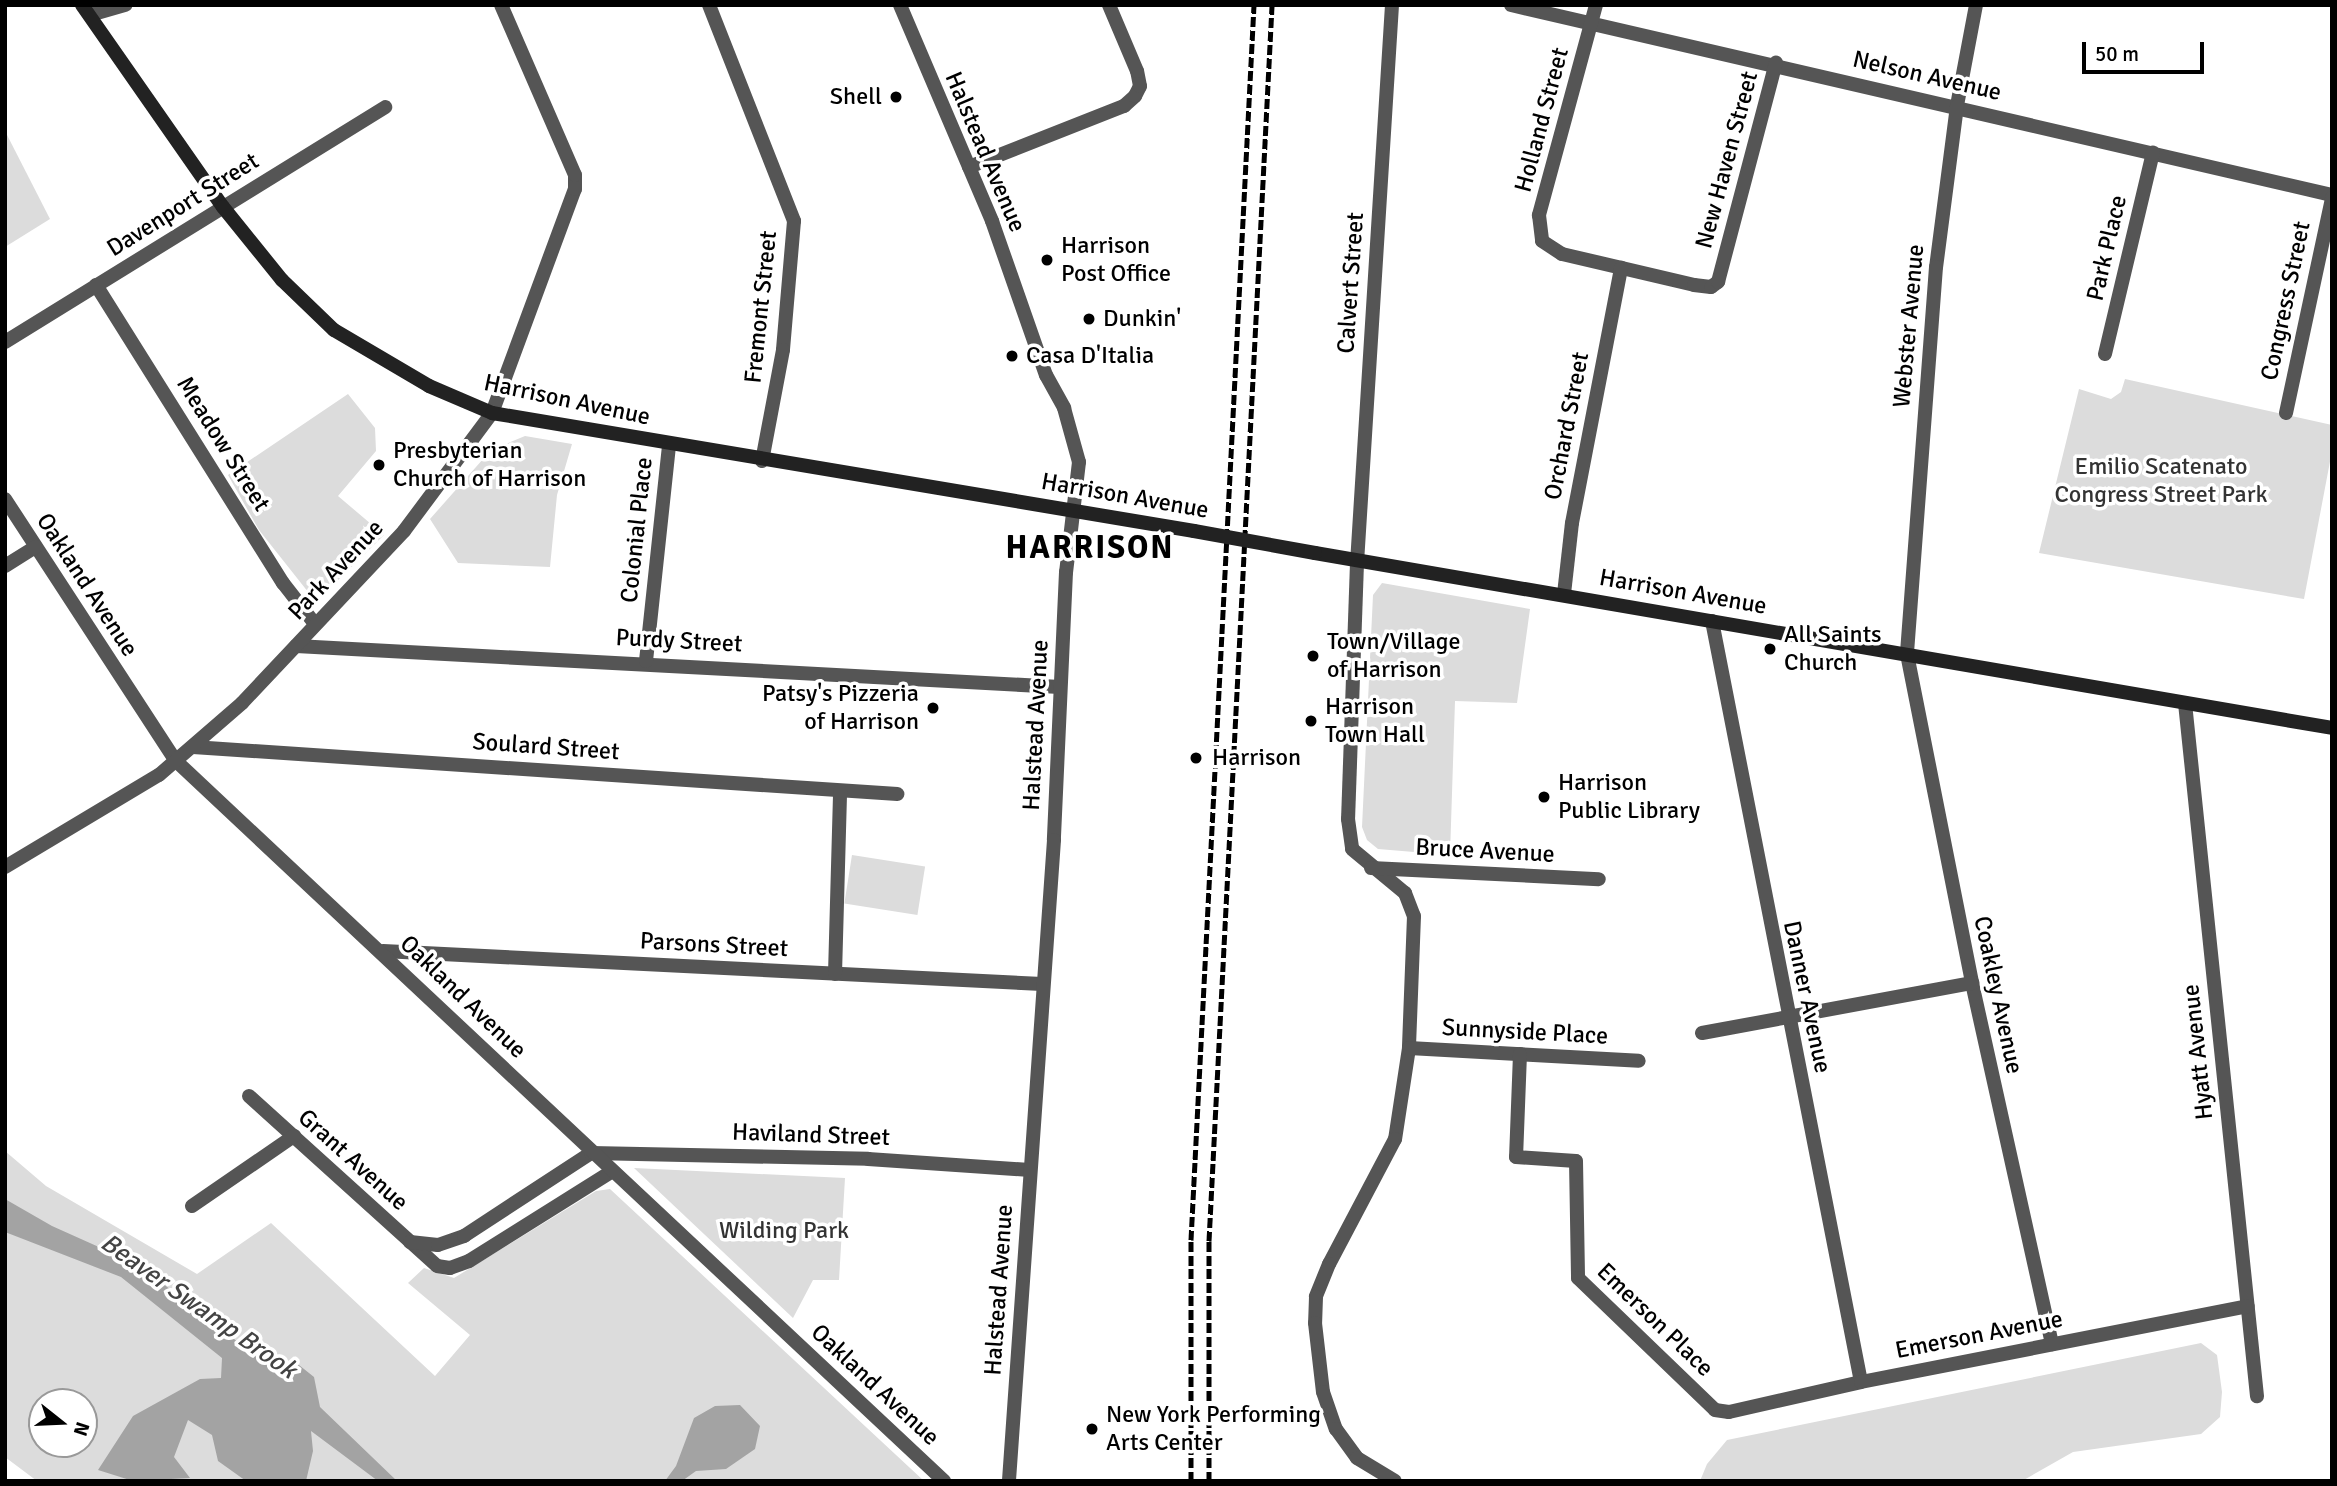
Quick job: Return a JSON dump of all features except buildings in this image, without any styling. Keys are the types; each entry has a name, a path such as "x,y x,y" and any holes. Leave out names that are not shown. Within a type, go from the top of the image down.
{"main road":[{"name":"Harrison Avenue","path":"86,10 223,207 282,280 334,330 390,366 492,413 762,461 1074,509 1357,563 1564,594 2332,728"}],"street":[{"path":"86,10 126,5"},
{"name":"Park Avenue","path":"5,867 176,761 193,747 296,646 404,531 492,413 575,189 575,175 501,5"},
{"name":"Fremont Street","path":"709,5 794,221 783,350 762,461"},
{"name":"Halstead Avenue","path":"900,5 969,167 1046,374 1064,408 1079,462 1060,687 1009,1481"},
{"path":"969,167 1124,106 1140,86 1109,5"},
{"name":"Calvert Street","path":"1392,5 1357,563 1348,819 1352,849 1370,868 1405,893 1414,916 1409,1048 1395,1139 1338,1244 1316,1297 1320,1370 1336,1429 1357,1458 1392,1480"},
{"name":"Nelson Avenue","path":"1511,5 1776,63 2332,197"},
{"name":"Holland Street","path":"1596,5 1539,215 1538,234 1562,254 1621,268"},
{"name":"Webster Avenue","path":"1907,654 1936,267 1957,106 1976,5"},
{"name":"New Haven Street","path":"1621,268 1711,287 1723,267 1776,63"},
{"name":"Davenport Street","path":"5,342 385,107"},
{"name":"Park Place","path":"2105,354 2154,153"},
{"name":"Congress Street","path":"2286,413 2332,197"},
{"name":"Orchard Street","path":"1564,594 1572,523 1621,268"},
{"name":"Meadow Street","path":"96,285 283,583 315,624"},
{"name":"Colonial Place","path":"646,662 669,444"},
{"name":"Oakland Avenue","path":"5,499 176,761 383,951 611,1172 944,1481"},
{"path":"5,566 36,547"},
{"name":"Danner Avenue","path":"1712,621 1861,1382"},
{"name":"Purdy Street","path":"296,646 646,662 1060,687"},
{"name":"Coakley Avenue","path":"1907,654 1972,984 2052,1344"},
{"name":"Hyatt Avenue","path":"2185,703 2257,1396"},
{"name":"Soulard Street","path":"193,747 897,794"},
{"path":"835,974 840,791"},
{"name":"Bruce Avenue","path":"1370,868 1598,879"},
{"name":"Parsons Street","path":"383,951 1042,984"},
{"path":"1702,1033 1972,984"},
{"name":"Sunnyside Place","path":"1409,1048 1639,1061"},
{"name":"Emerson Place","path":"1520,1054 1516,1157 1576,1161 1578,1278 1721,1412"},
{"name":"Grant Avenue","path":"249,1096 427,1258 450,1268 469,1261 611,1172"},
{"path":"192,1206 294,1136"},
{"path":"410,1242 438,1245 464,1236 591,1153"},
{"name":"Haviland Street","path":"591,1153 876,1160 1030,1170"},
{"name":"Emerson Avenue","path":"1721,1412 2248,1306"},
{"path":"1370,1481 1392,1480"}],"green space":[{"path":"5,131 50,219 5,247"},
{"name":"Emilio Scatenato Congress Street Park","path":"2125,379 2332,425 2332,451 2304,599 2039,553 2079,389 2111,399 2121,392"},
{"path":"348,394 375,428 376,451 338,496 384,535 316,602 259,530 228,475"},
{"path":"525,436 572,444 557,495 550,567 458,563 430,519 491,450"},
{"path":"1382,583 1530,609 1517,703 1455,701 1450,855 1378,849 1367,840 1362,827 1373,595"},
{"path":"852,855 925,867 917,915 844,903"},
{"path":"5,1151 46,1186 197,1274 271,1223 435,1376 470,1335 408,1283 424,1268 454,1278 596,1191 610,1189 924,1481 37,1481 5,1457"},
{"name":"Wilding Park","path":"634,1168 845,1178 839,1280 813,1280 793,1318"},
{"path":"2201,1343 2217,1355 2222,1392 2220,1417 2201,1434 2073,1452 2022,1481 1700,1481 1707,1464 1727,1440"}],"shaded area":[{"path":"5,1199 52,1226 139,1265 243,1346 299,1365 314,1377 320,1407 397,1481 378,1481 311,1431 313,1451 306,1481 246,1481 218,1461 212,1435 188,1420 174,1457 190,1478 133,1481 98,1470 133,1416 200,1379 221,1378 222,1358 121,1277 5,1232"},
{"path":"740,1405 760,1426 755,1449 726,1469 696,1471 682,1481 665,1481 676,1466 694,1418 715,1406"}],"railway":[{"path":"1191,1481 1191,1240 1254,5"},
{"path":"1209,1481 1209,1241 1272,5"}],"place":[{"name":"Shell","path":"896,97"},
{"name":"Harrison Post Office","path":"1047,260"},
{"name":"Dunkin'","path":"1089,319"},
{"name":"Casa D'Italia","path":"1012,356"},
{"name":"Presbyterian Church of Harrison","path":"379,465"},
{"name":"All Saints Church","path":"1770,649"},
{"name":"Town/Village of Harrison","path":"1313,656"},
{"name":"Patsy's Pizzeria of Harrison","path":"933,708"},
{"name":"Harrison Town Hall","path":"1311,721"},
{"name":"Harrison","path":"1196,758"},
{"name":"Harrison Public Library","path":"1544,797"},
{"name":"New York Performing Arts Center","path":"1092,1429"}],"district":[{"name":"HARRISON","path":"1090,548"}],"water label":[{"name":"Beaver Swamp Brook","path":"198,1307"}]}
